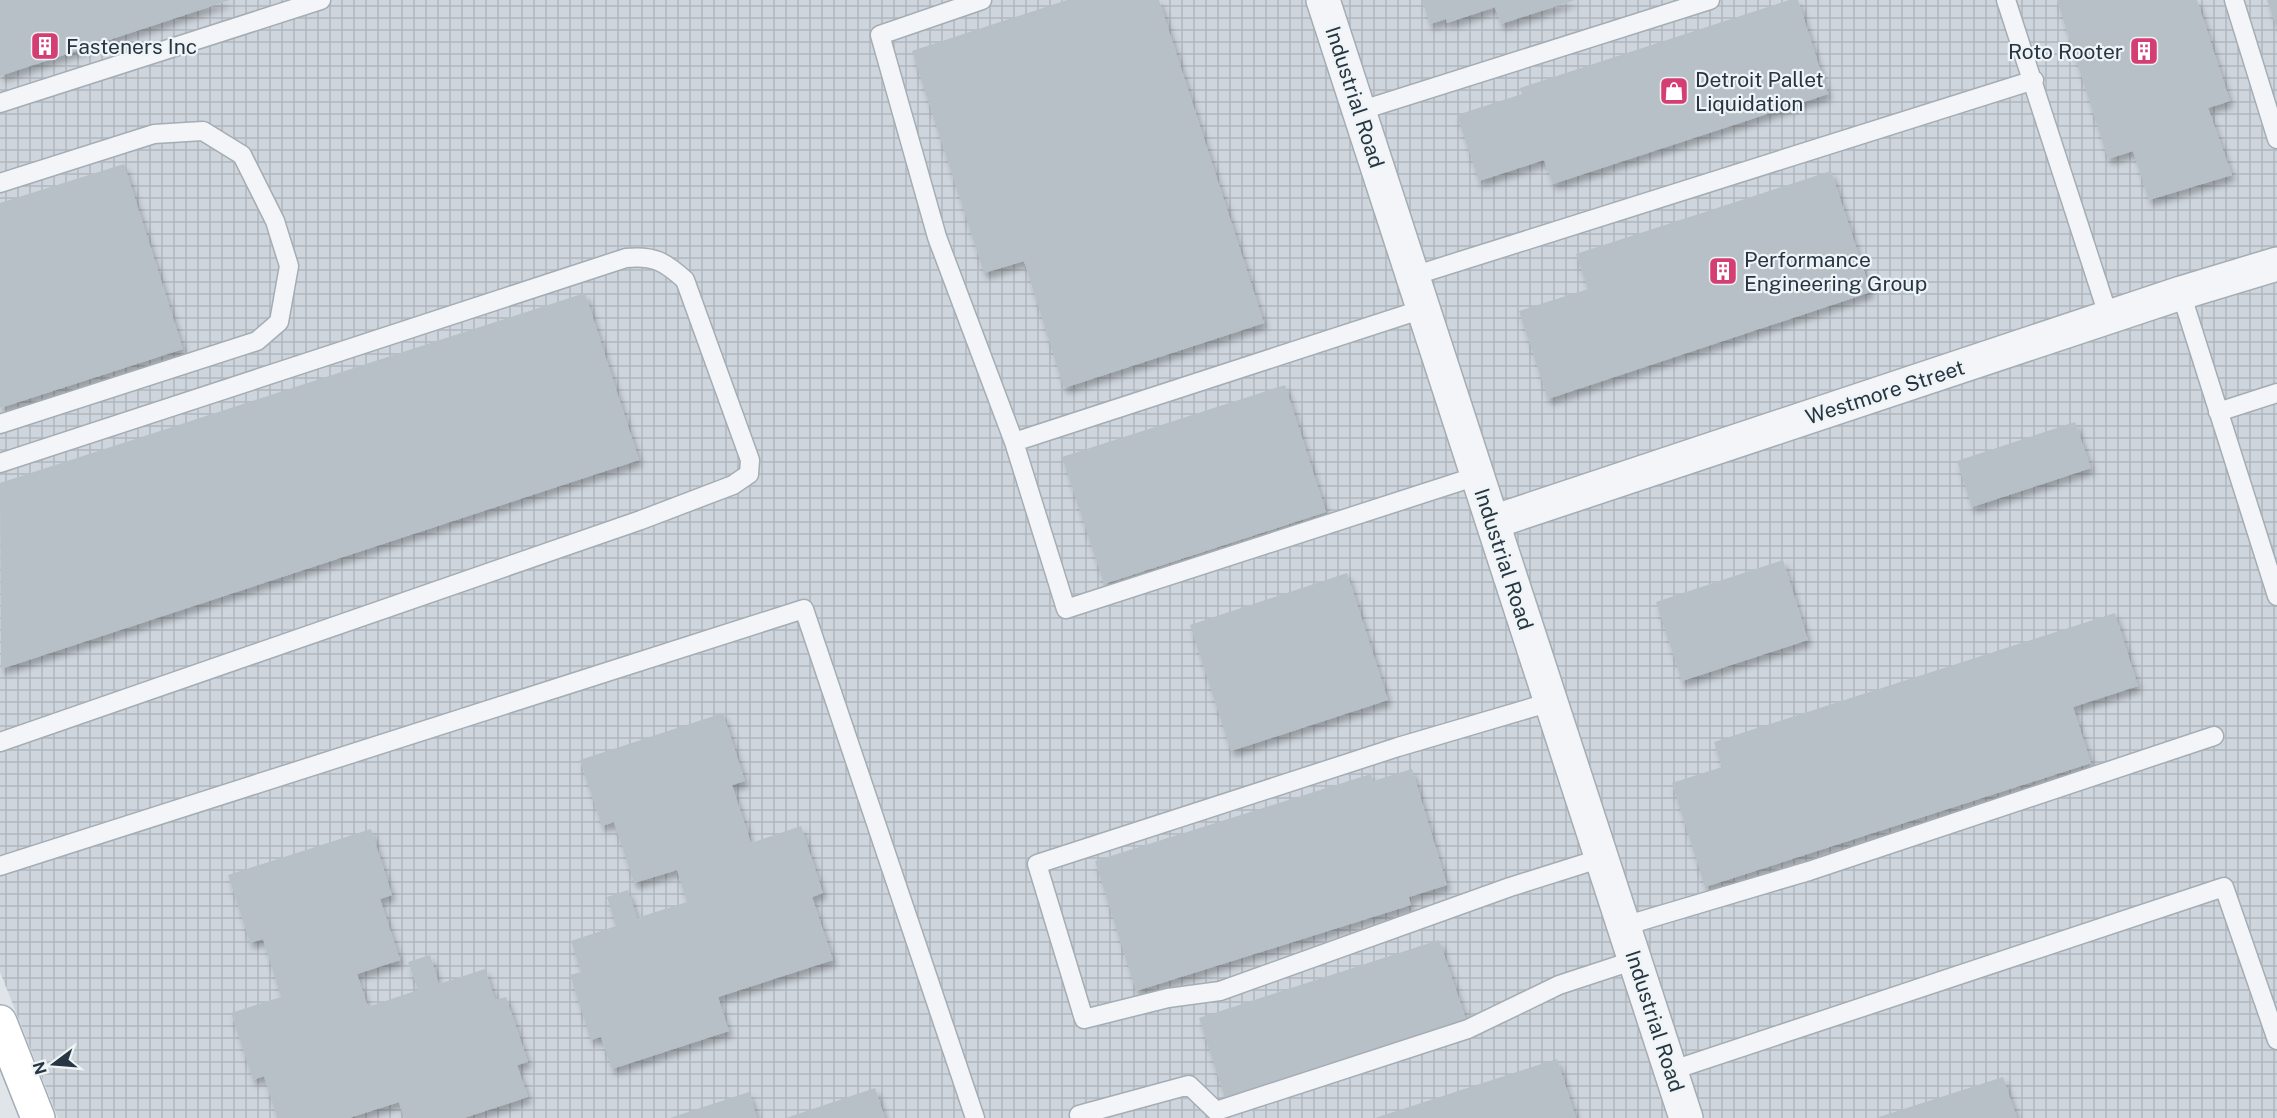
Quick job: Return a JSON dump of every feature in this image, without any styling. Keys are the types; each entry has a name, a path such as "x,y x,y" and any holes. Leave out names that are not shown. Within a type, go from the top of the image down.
{"main road":[{"path":"0,1022 38,1118"}],"street":[{"name":"Industrial Road","path":"1323,0 1686,1118"},
{"name":"Westmore Street","path":"1493,522 2181,293 2277,264"}],"lane":[{"path":"0,103 321,0"},
{"path":"982,0 880,35 937,237 1014,442 1066,609 1477,476"},
{"path":"1359,111 1710,0"},
{"path":"2006,0 2034,80 2109,318"},
{"path":"2234,0 2277,139"},
{"path":"1413,276 2034,80"},
{"path":"0,183 154,134 203,131 242,155 275,221 289,266 279,322 257,341 0,424"},
{"path":"0,463 626,258 641,257 666,262 685,280 750,460 749,474 733,485 641,520 0,742"},
{"path":"2181,293 2277,596"},
{"path":"1014,442 1423,309"},
{"path":"2218,412 2277,393"},
{"path":"0,866 804,609 975,1118"},
{"path":"1551,702 1398,747 1038,864 1084,1019 1168,998 1220,991 1510,887 1602,858"},
{"path":"1624,926 1809,871 2214,736"},
{"path":"1670,1071 2224,887 2277,1040"},
{"path":"1078,1115 1189,1085 1216,1111 1468,1029 1559,985 1635,960"}],"shaded area":[{"path":"0,0 2277,0 2277,1118 58,1118 0,972"}],"building":[{"name":"Fasteners Inc","path":"0,0 230,0 0,76"},
{"path":"1067,0 1159,0 1264,323 1064,388 1024,261 984,273 912,51"},
{"path":"1422,0 1575,0 1501,24 1495,7 1447,23 1446,19 1430,24"},
{"name":"Detroit Pallet Liquidation","path":"1789,0 1798,0 1828,94 1553,184 1544,160 1479,181 1457,115 1522,94 1520,88"},
{"name":"Roto Rooter","path":"2057,0 2197,0 2230,101 2208,108 2232,175 2149,200 2133,151 2108,159"},
{"path":"2267,0 2277,0 2277,28"},
{"path":"124,164 183,349 0,408 0,203"},
{"name":"Performance Engineering Group","path":"1831,171 1871,292 1548,399 1519,311 1588,289 1576,254"},
{"path":"585,293 639,460 1,669 0,483"},
{"path":"1285,385 1326,512 1104,584 1062,457"},
{"path":"2075,422 2091,468 1972,507 1957,461"},
{"path":"1783,560 1808,640 1682,681 1656,602"},
{"path":"1347,573 1388,700 1231,751 1190,625"},
{"path":"2115,613 2138,686 2073,707 2091,763 1705,887 1672,783 1722,767 1714,742"},
{"path":"723,713 745,781 732,785 751,843 801,826 823,893 812,897 833,960 718,997 729,1031 612,1069 601,1037 591,1040 570,975 581,972 571,941 616,926 607,897 628,890 637,918 687,902 677,870 634,883 614,822 602,826 580,760"},
{"path":"1412,769 1447,885 1409,897 1411,905 1136,991 1095,861 1371,774 1373,781"},
{"path":"371,829 392,895 380,899 400,960 357,974 368,1007 418,990 408,962 430,955 439,984 485,969 495,1000 506,997 528,1062 517,1065 528,1097 464,1118 404,1118 399,1102 349,1118 277,1118 264,1076 253,1080 231,1013 281,997 263,939 250,943 228,875"},
{"path":"1439,940 1466,1019 1225,1098 1199,1018"},
{"path":"1557,1059 1576,1118 1375,1118"},
{"path":"2003,1077 2017,1118 1876,1118"},
{"path":"875,1088 885,1118 786,1118"},
{"path":"749,1092 757,1118 670,1118"}],"place":[{"name":"Fasteners Inc","path":"45,46"},
{"name":"Roto Rooter","path":"2144,51"},
{"name":"Detroit Pallet Liquidation","path":"1674,91"},
{"name":"Performance Engineering Group","path":"1723,271"}]}
